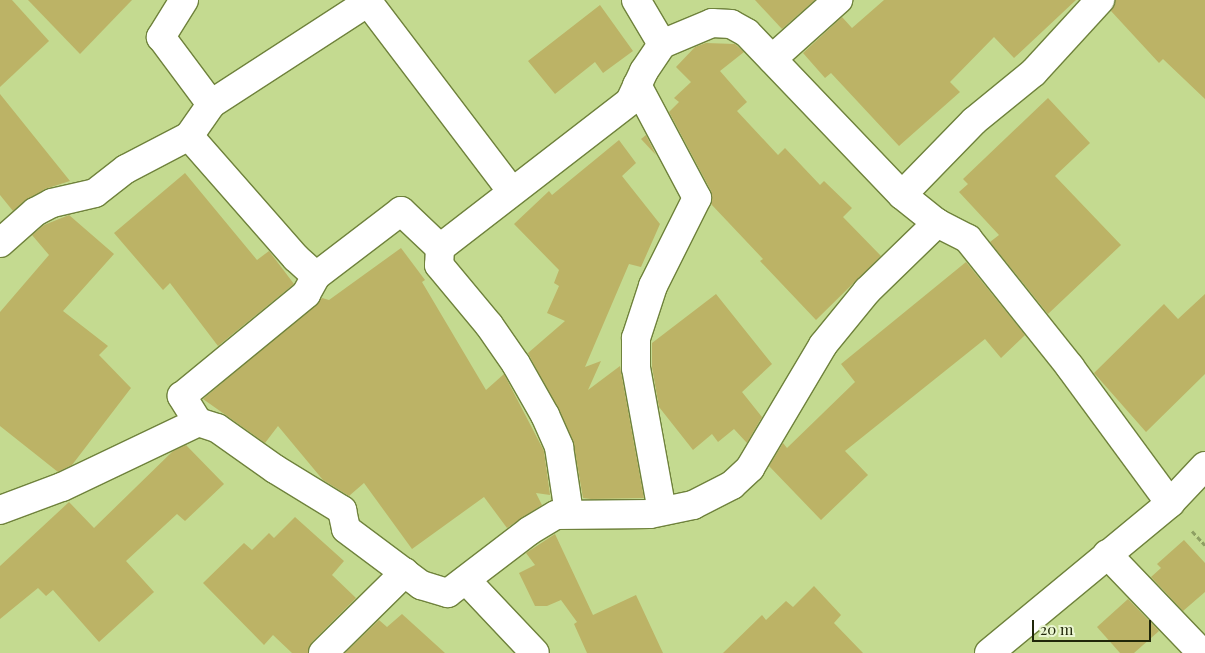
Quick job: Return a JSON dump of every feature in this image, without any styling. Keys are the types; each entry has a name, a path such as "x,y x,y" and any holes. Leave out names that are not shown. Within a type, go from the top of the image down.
{"street":[{"path":"184,0 161,37 211,104"},
{"path":"636,0 662,44"},
{"path":"772,59 838,0"},
{"path":"902,195 974,121 1034,72 1100,0"},
{"path":"0,243 35,212 52,203 95,193 126,169 189,136 211,104 368,2 512,192"},
{"path":"568,513 559,447 545,414 516,364 489,325 439,265 440,248 630,101 637,85 662,44 712,23 731,24 747,33 902,195 937,223 968,239 1070,366 1170,503"},
{"path":"637,85 696,198 653,286 636,338 636,368 662,511"},
{"path":"189,136 296,258 316,276"},
{"path":"440,248 401,211 316,276 306,294 182,396 198,422 217,428 275,469 342,510 346,528 432,590 448,593 544,521 568,513 650,514 714,497 750,468 823,345 867,291 937,223"},
{"path":"0,510 62,487 198,422"},
{"path":"994,651 1107,554 1170,503 1205,466"},
{"path":"1107,554 1202,653"},
{"path":"323,653 405,572"},
{"path":"466,580 535,653"}],"building":[{"path":"0,0 12,0 49,41 0,87"},
{"path":"28,0 132,0 80,54"},
{"path":"755,0 815,0 782,29"},
{"path":"884,0 1076,0 1014,58 994,37 950,82 960,92 899,146 831,73 825,78 803,53 842,17 852,28"},
{"path":"1115,0 1205,0 1205,99 1163,59 1159,63 1111,11"},
{"path":"600,5 633,51 603,73 595,62 555,94 528,61"},
{"path":"706,43 735,44 744,52 720,71 747,102 737,111 778,155 785,148 820,185 824,181 852,208 843,217 881,256 816,320 760,261 763,259 711,204 711,191 669,112 679,102 674,98 691,82 676,67 695,47"},
{"path":"0,94 70,181 45,189 13,211 0,195"},
{"path":"1048,98 1090,143 1055,176 1121,245 1048,314 990,242 999,235 959,192 968,184 963,179"},
{"path":"646,135 656,155 641,139"},
{"path":"619,140 636,163 622,176 660,224 641,267 629,264 585,367 601,361 588,390 620,366 644,498 591,499 583,498 573,441 528,353 565,321 547,313 559,286 554,283 559,270 514,224 549,191 552,195"},
{"path":"185,173 257,260 269,251 294,284 218,346 170,283 163,290 114,233"},
{"path":"69,215 114,254 63,311 108,346 99,355 131,388 72,465 58,472 0,426 0,312 49,255 32,235 44,225"},
{"path":"401,248 425,280 422,282 486,390 504,374 544,451 550,495 536,493 542,505 507,528 484,497 412,549 364,483 349,496 323,480 278,426 265,443 203,399 322,298 329,300"},
{"path":"966,262 1025,335 1001,358 985,339 845,451 868,475 821,520 769,466 783,443 787,448 855,382 841,364"},
{"path":"716,294 772,364 742,392 762,417 747,443 734,429 718,442 712,434 693,450 659,407 652,367 652,343"},
{"path":"1205,294 1205,374 1146,432 1094,373 1164,304 1178,319"},
{"path":"186,445 224,484 185,521 177,514 126,561 154,592 99,642 53,590 46,596 38,588 0,619 0,566 69,502 94,528 173,451"},
{"path":"295,517 344,561 332,575 356,598 312,642 308,653 292,653 273,635 264,645 203,583 244,543 252,550 269,533 274,538"},
{"path":"555,534 593,615 636,595 663,653 587,653 574,624 577,622 561,600 547,606 535,606 519,573 535,565 526,553"},
{"path":"1184,540 1205,563 1205,592 1183,611 1151,577 1161,568 1157,564"},
{"path":"814,586 841,615 834,623 863,653 723,653 762,615 766,620 786,601 793,607"},
{"path":"1128,599 1159,631 1134,653 1120,653 1097,627"},
{"path":"402,614 445,653 345,653 379,620 387,627"}]}
